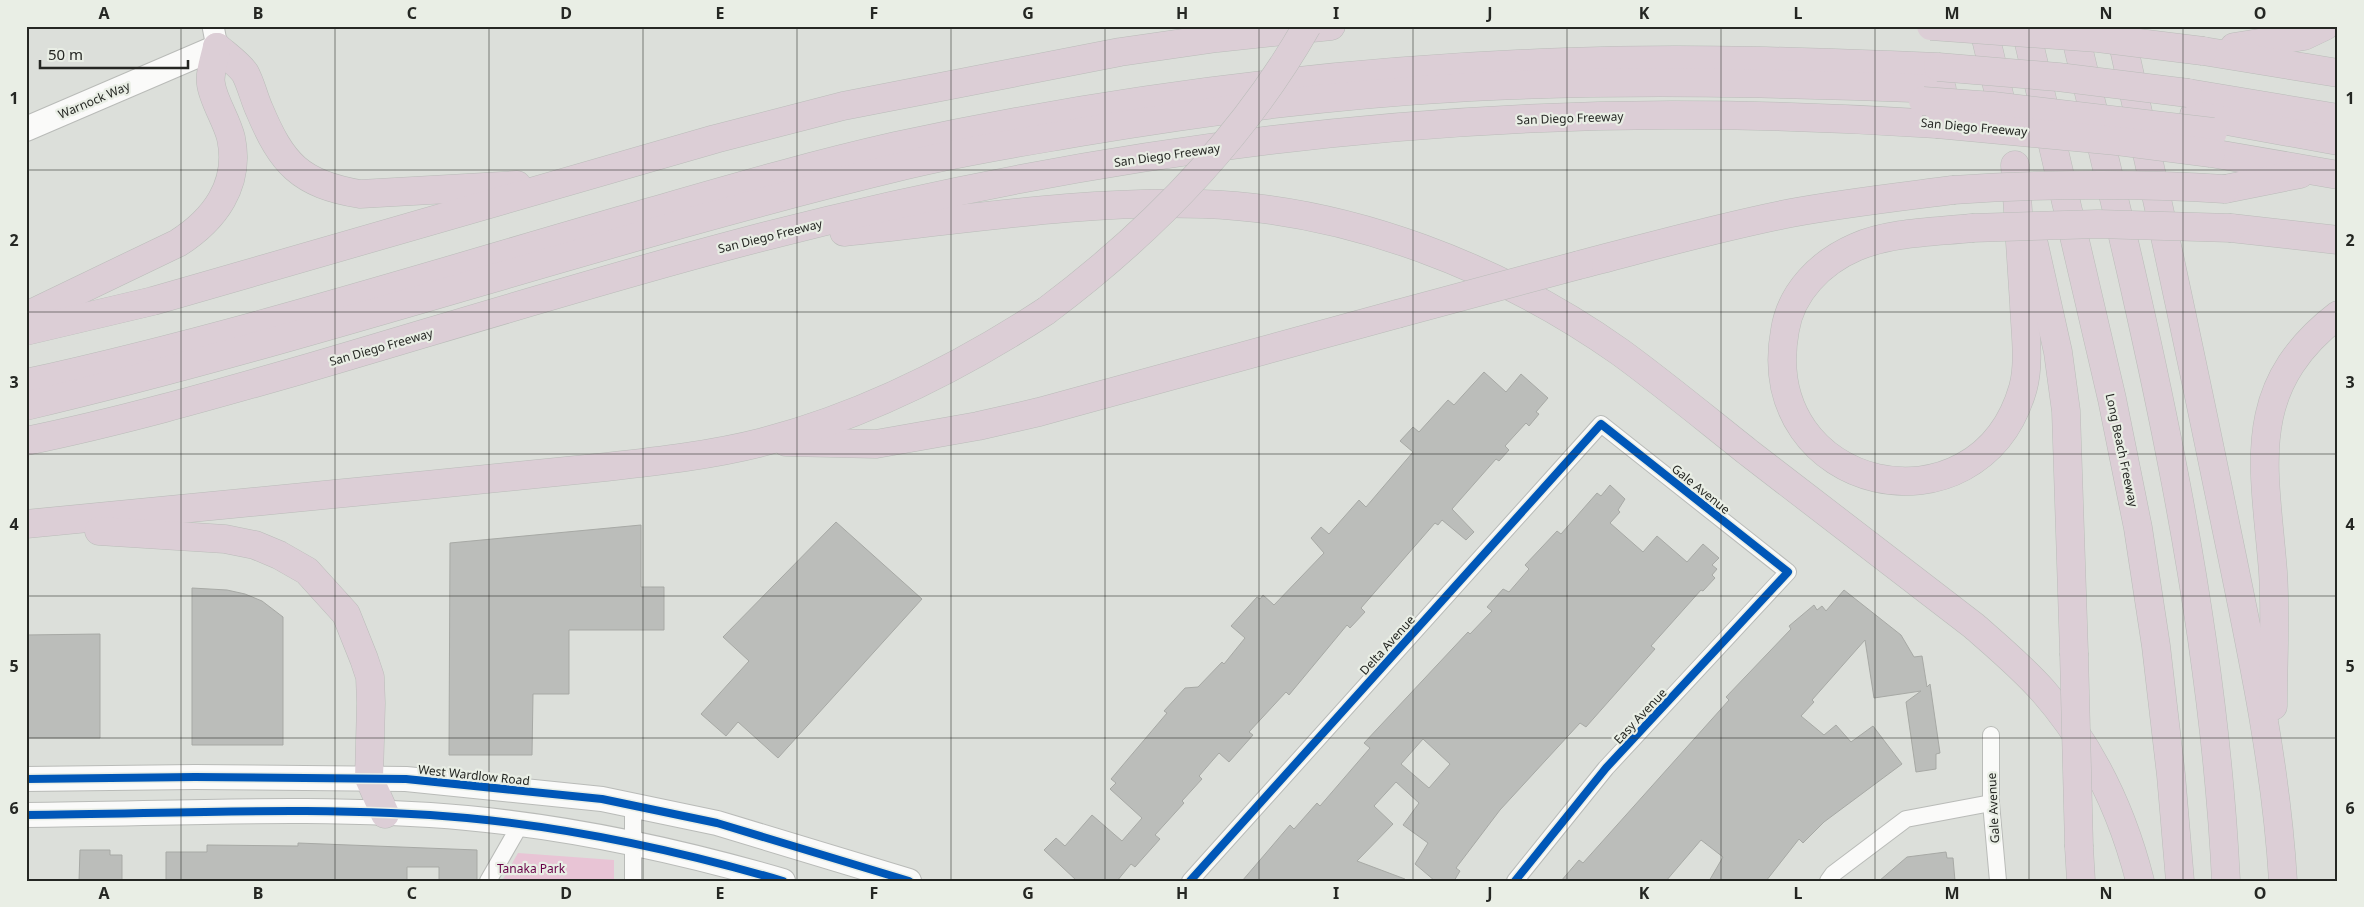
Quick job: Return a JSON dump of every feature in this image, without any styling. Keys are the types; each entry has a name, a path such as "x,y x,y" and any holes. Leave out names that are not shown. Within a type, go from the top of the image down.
{"highway":[{"path":"1217,38 1242,26"},
{"path":"26,526 670,460 764,442 830,421 948,370 1005,338 1046,311 1102,267 1150,225 1219,152 1290,56 1307,26"},
{"path":"26,331 153,301 715,139 843,106 1056,64 1217,38 1331,26"},
{"path":"1931,26 2036,33 2203,51 2338,73"},
{"path":"1982,26 2058,352 2066,411 2081,881"},
{"name":"Long Beach Freeway","path":"2025,26 2112,399 2138,528 2157,655 2171,775 2180,881"},
{"path":"2074,26 2157,386 2186,538 2215,735 2226,881"},
{"path":"2119,26 2210,448 2241,602 2273,778 2283,881"},
{"path":"2203,51 2304,36 2326,26"},
{"path":"215,36 245,73 268,130 283,156 297,171 315,182 337,190 360,194 566,182"},
{"path":"26,316 178,244 211,218 222,200 232,164 232,140 211,84 215,36"},
{"name":"San Diego Freeway","path":"26,383 133,359 307,311 738,186 827,163 980,128 1087,109 1320,78 1567,62 1829,62 1935,86 2058,77 2201,123 2327,173"},
{"path":"26,406 237,352 752,205 910,164 1193,113 1303,100 1467,87 1545,84 1683,82 1935,86 1993,106 2201,123 2338,141"},
{"path":"26,420 164,386 558,272 846,194 924,176 1195,126 1463,100 1676,95 1798,96 1935,86"},
{"name":"San Diego Freeway","path":"26,441 216,395 742,242 911,202 1049,173 1195,150 1327,134 1475,122 1670,115 1804,117 1937,124 2099,139 2201,123 2338,118"},
{"path":"2201,123 2338,153"},
{"path":"2015,164 2026,342 2023,386 2015,411 2008,423 1981,455 1946,474 1906,481 1866,477 1845,467 1816,446 1794,414 1786,394 1782,373 1781,350 1786,324 1794,301 1806,283 1821,268 1857,246 1908,234 1972,228 2108,224 2231,228 2338,240"},
{"path":"764,442 876,444 978,426 1039,412 1579,265 1728,226 1791,213 1863,201 1953,190 2085,184 2170,185 2225,189 2327,173"},
{"path":"742,242 1078,208 1138,204 1205,204 1260,210 1344,226 1416,246 1455,261 1537,301 1620,352 1974,626 2009,656 2044,692 2089,752 2130,839 2140,881"},
{"path":"2273,778 2273,574 2264,467 2264,438 2279,386 2290,364 2307,341 2338,315"},
{"path":"26,526 225,539 255,545 280,555 307,571 346,614 370,677 371,703 368,778 385,814"}],"main road":[{"name":"Warnock Way","path":"26,129 215,36"},
{"name":"West Wardlow Road","path":"26,779 368,778 602,799 717,823 909,881"},
{"path":"26,815 292,811 468,818 633,843 708,859 783,881"}],"street":[{"name":"Gale Avenue","path":"1601,424 1788,572"},
{"name":"Delta Avenue","path":"1190,881 1601,424"},
{"name":"Easy Avenue","path":"1515,881 1606,768 1788,572"},
{"name":"Gale Avenue","path":"1991,735 1991,804 1998,881"},
{"path":"1828,881 1833,874 1906,819 1991,804"},
{"path":"633,806 633,881"},
{"path":"488,881 520,825"}],"green space":[{"name":"Tanaka Park","path":"518,853 614,860 614,881 502,881"}],"building":[{"path":"1484,372 1506,392 1521,374 1548,398 1536,412 1539,414 1529,426 1526,423 1505,446 1509,450 1499,461 1496,459 1452,509 1474,532 1466,540 1442,520 1438,525 1435,523 1361,608 1365,612 1350,628 1347,625 1289,695 1286,692 1249,732 1253,735 1229,762 1219,753 1199,776 1202,779 1182,801 1184,803 1155,835 1160,839 1135,867 1131,864 1117,881 1077,881 1044,850 1056,838 1065,846 1092,815 1122,841 1142,818 1110,789 1116,783 1111,779 1167,713 1164,711 1185,688 1198,687 1222,662 1224,664 1245,638 1231,626 1257,597 1260,599 1263,595 1274,605 1324,553 1311,538 1321,527 1329,534 1359,500 1366,507 1413,452 1400,441 1413,427 1419,432 1448,400 1454,405"},
{"path":"1610,485 1625,499 1618,510 1620,512 1610,523 1643,552 1657,536 1687,562 1703,544 1719,558 1712,565 1717,569 1712,575 1715,578 1703,591 1701,590 1651,646 1655,649 1586,727 1580,723 1500,810 1456,868 1460,871 1454,881 1435,881 1415,864 1428,843 1403,825 1419,803 1396,782 1374,806 1393,824 1357,861 1405,879 1405,881 1242,881 1290,825 1294,829 1317,803 1320,806 1370,748 1364,743 1468,632 1470,634 1492,611 1487,607 1503,589 1509,592 1529,569 1525,565 1557,531 1561,534 1597,493 1601,496","holes":["1423,739 1450,764 1429,788 1401,764"]},
{"path":"836,522 922,599 778,758 738,722 726,736 701,714 749,661 723,637"},
{"path":"641,525 641,587 664,587 664,630 569,630 569,694 533,694 532,755 449,755 450,543"},
{"path":"192,588 227,590 245,594 262,601 283,617 283,745 192,745"},
{"path":"1844,590 1901,635 1914,657 1922,656 1927,687 1930,684 1940,753 1936,754 1936,769 1916,772 1906,702 1921,691 1874,698 1865,640 1812,700 1814,702 1801,716 1824,735 1836,725 1851,742 1873,726 1902,764 1824,822 1803,843 1799,839 1766,881 1709,881 1723,857 1701,840 1666,881 1561,881 1579,860 1583,863 1729,700 1726,697 1791,629 1789,626 1814,605 1817,610 1822,606 1826,611"},
{"path":"100,634 100,738 26,738 26,635"},
{"path":"298,843 477,850 477,881 439,881 439,867 407,867 407,881 166,881 166,852 207,852 207,845 298,846"},
{"path":"80,850 110,850 110,855 122,855 122,881 79,881"},
{"path":"1946,852 1947,858 1953,858 1955,881 1879,881 1907,857"}],"cycle path":[{"path":"1190,881 1601,424 1788,572 1606,768 1515,881"},
{"path":"26,779 195,777 406,779 602,799 717,823 909,881"},
{"path":"26,815 302,811 412,814 467,818 587,834 705,860 783,881"}]}
